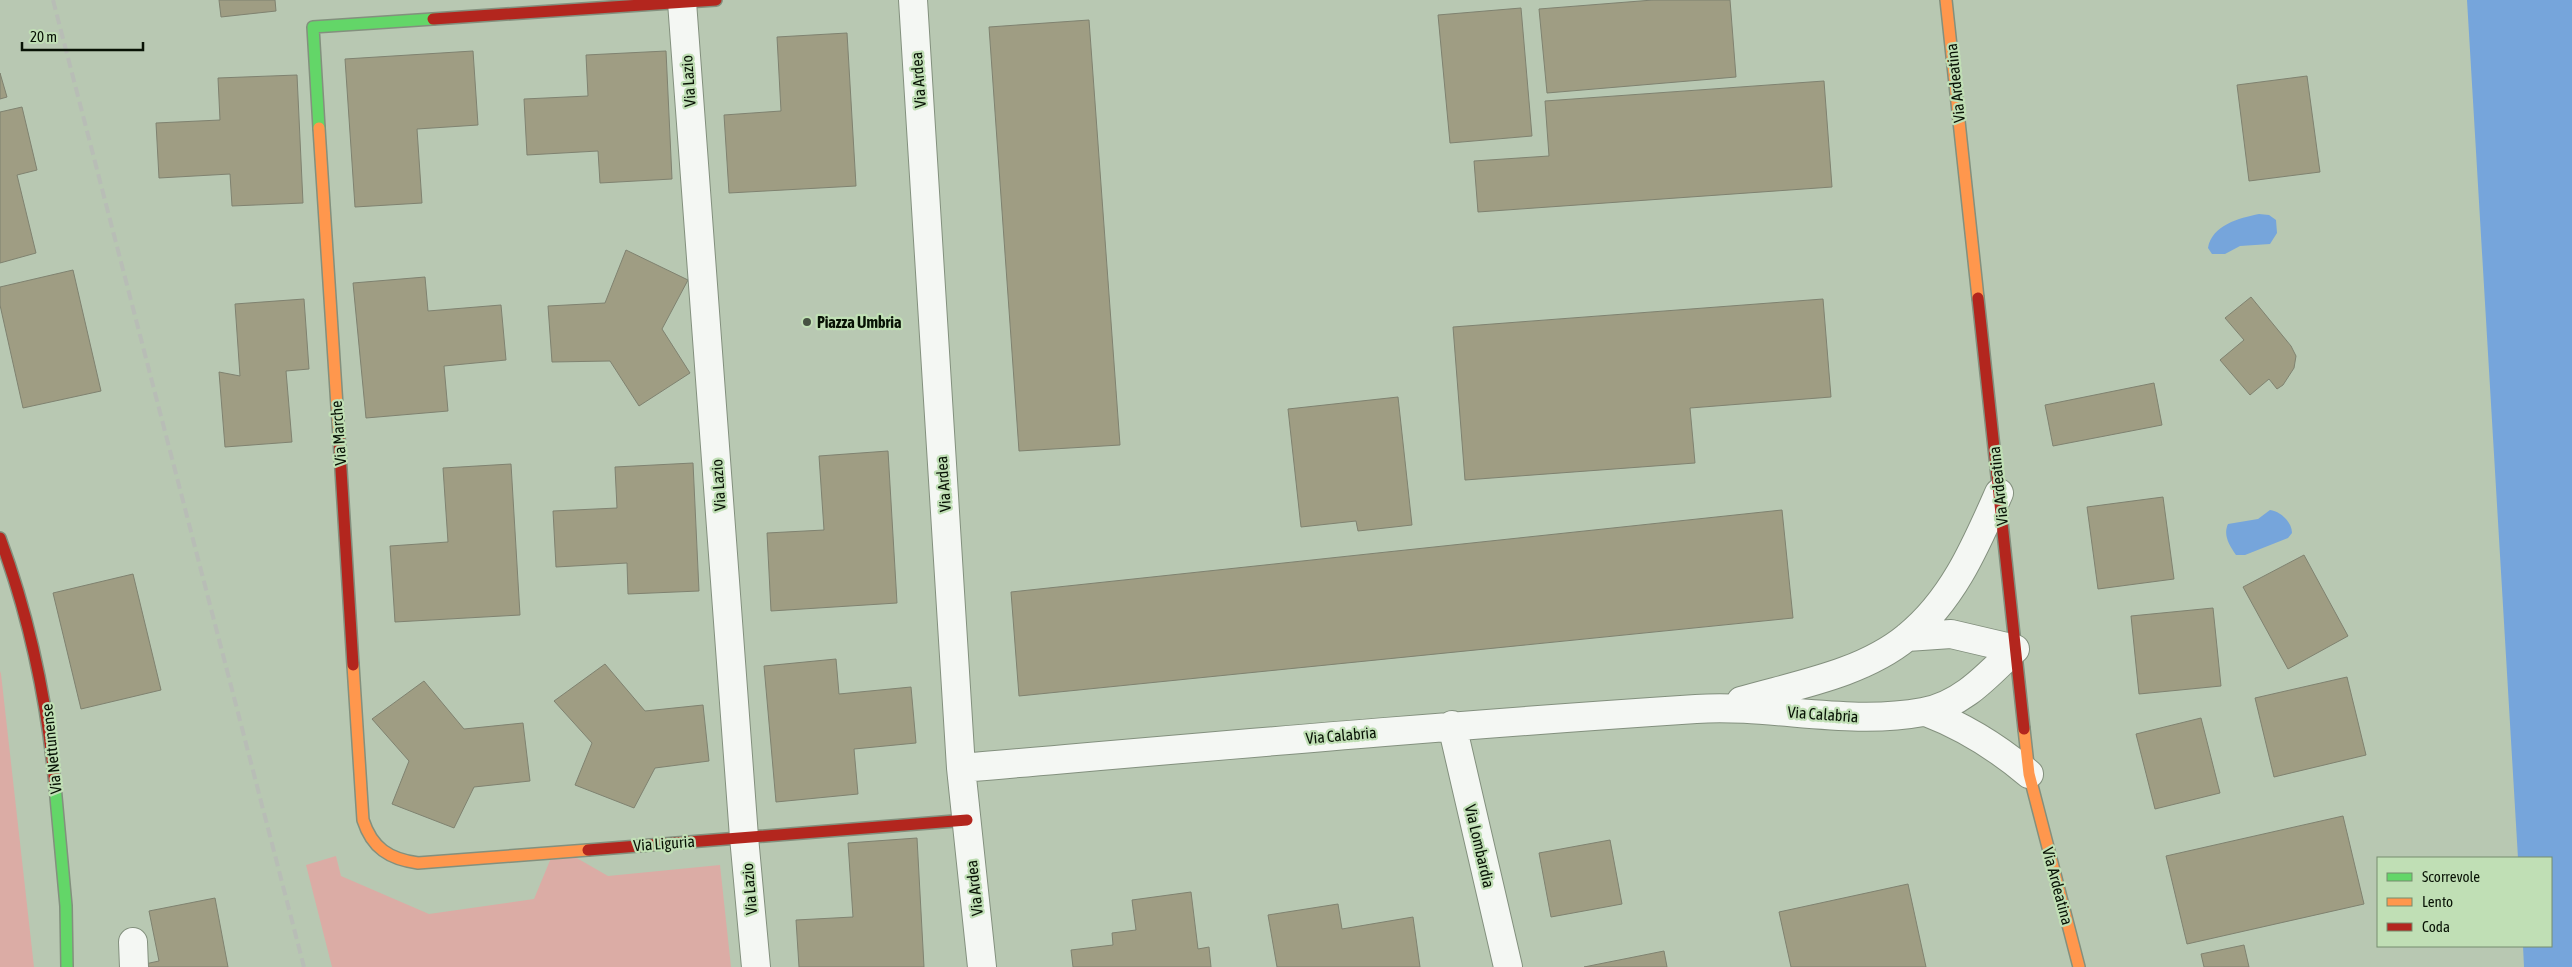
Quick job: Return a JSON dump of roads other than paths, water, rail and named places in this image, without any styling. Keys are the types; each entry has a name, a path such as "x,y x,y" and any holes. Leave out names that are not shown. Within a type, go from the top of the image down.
{"street":[{"path":"682,2 716,0"},
{"name":"Via Ardea","path":"913,0 961,768 982,967"},
{"name":"Via Ardeatina","path":"1946,0 2029,774 2079,967"},
{"name":"Via Marche","path":"369,839 363,820 313,27 682,2"},
{"name":"Via Lazio","path":"682,2 744,837 756,967"},
{"name":"Via Calabria","path":"1720,707 1852,668 1907,637 1930,614 1951,588 1970,555 1999,493"},
{"name":"Via Nettunense","path":"0,538 34,638 47,704 61,852 67,967"},
{"name":"Via Calabria","path":"1907,637 1951,634 2016,649"},
{"name":"Via Calabria","path":"961,768 1452,725 1720,707 1876,717 1926,712 1966,694 2016,649"},
{"name":"Via Calabria","path":"1926,712 1952,722 1979,736 2029,774"},
{"name":"Via Lombardia","path":"1452,725 1508,967"},
{"name":"Via Liguria","path":"369,839 384,854 405,861 418,862 967,820"}],"water":[{"path":"2467,0 2572,0 2572,967 2524,967 2523,947 2552,947 2552,857 2518,857"},
{"path":"2259,214 2269,215 2276,220 2277,233 2270,244 2240,246 2225,254 2212,254 2208,248 2211,240 2221,228 2235,220"},
{"path":"2270,510 2278,512 2285,518 2290,525 2292,533 2288,538 2245,555 2236,555 2226,536 2228,524 2258,519"}],"railway":[{"path":"53,0 304,967"}],"place":[{"name":"Piazza Umbria","path":"807,322"}]}
